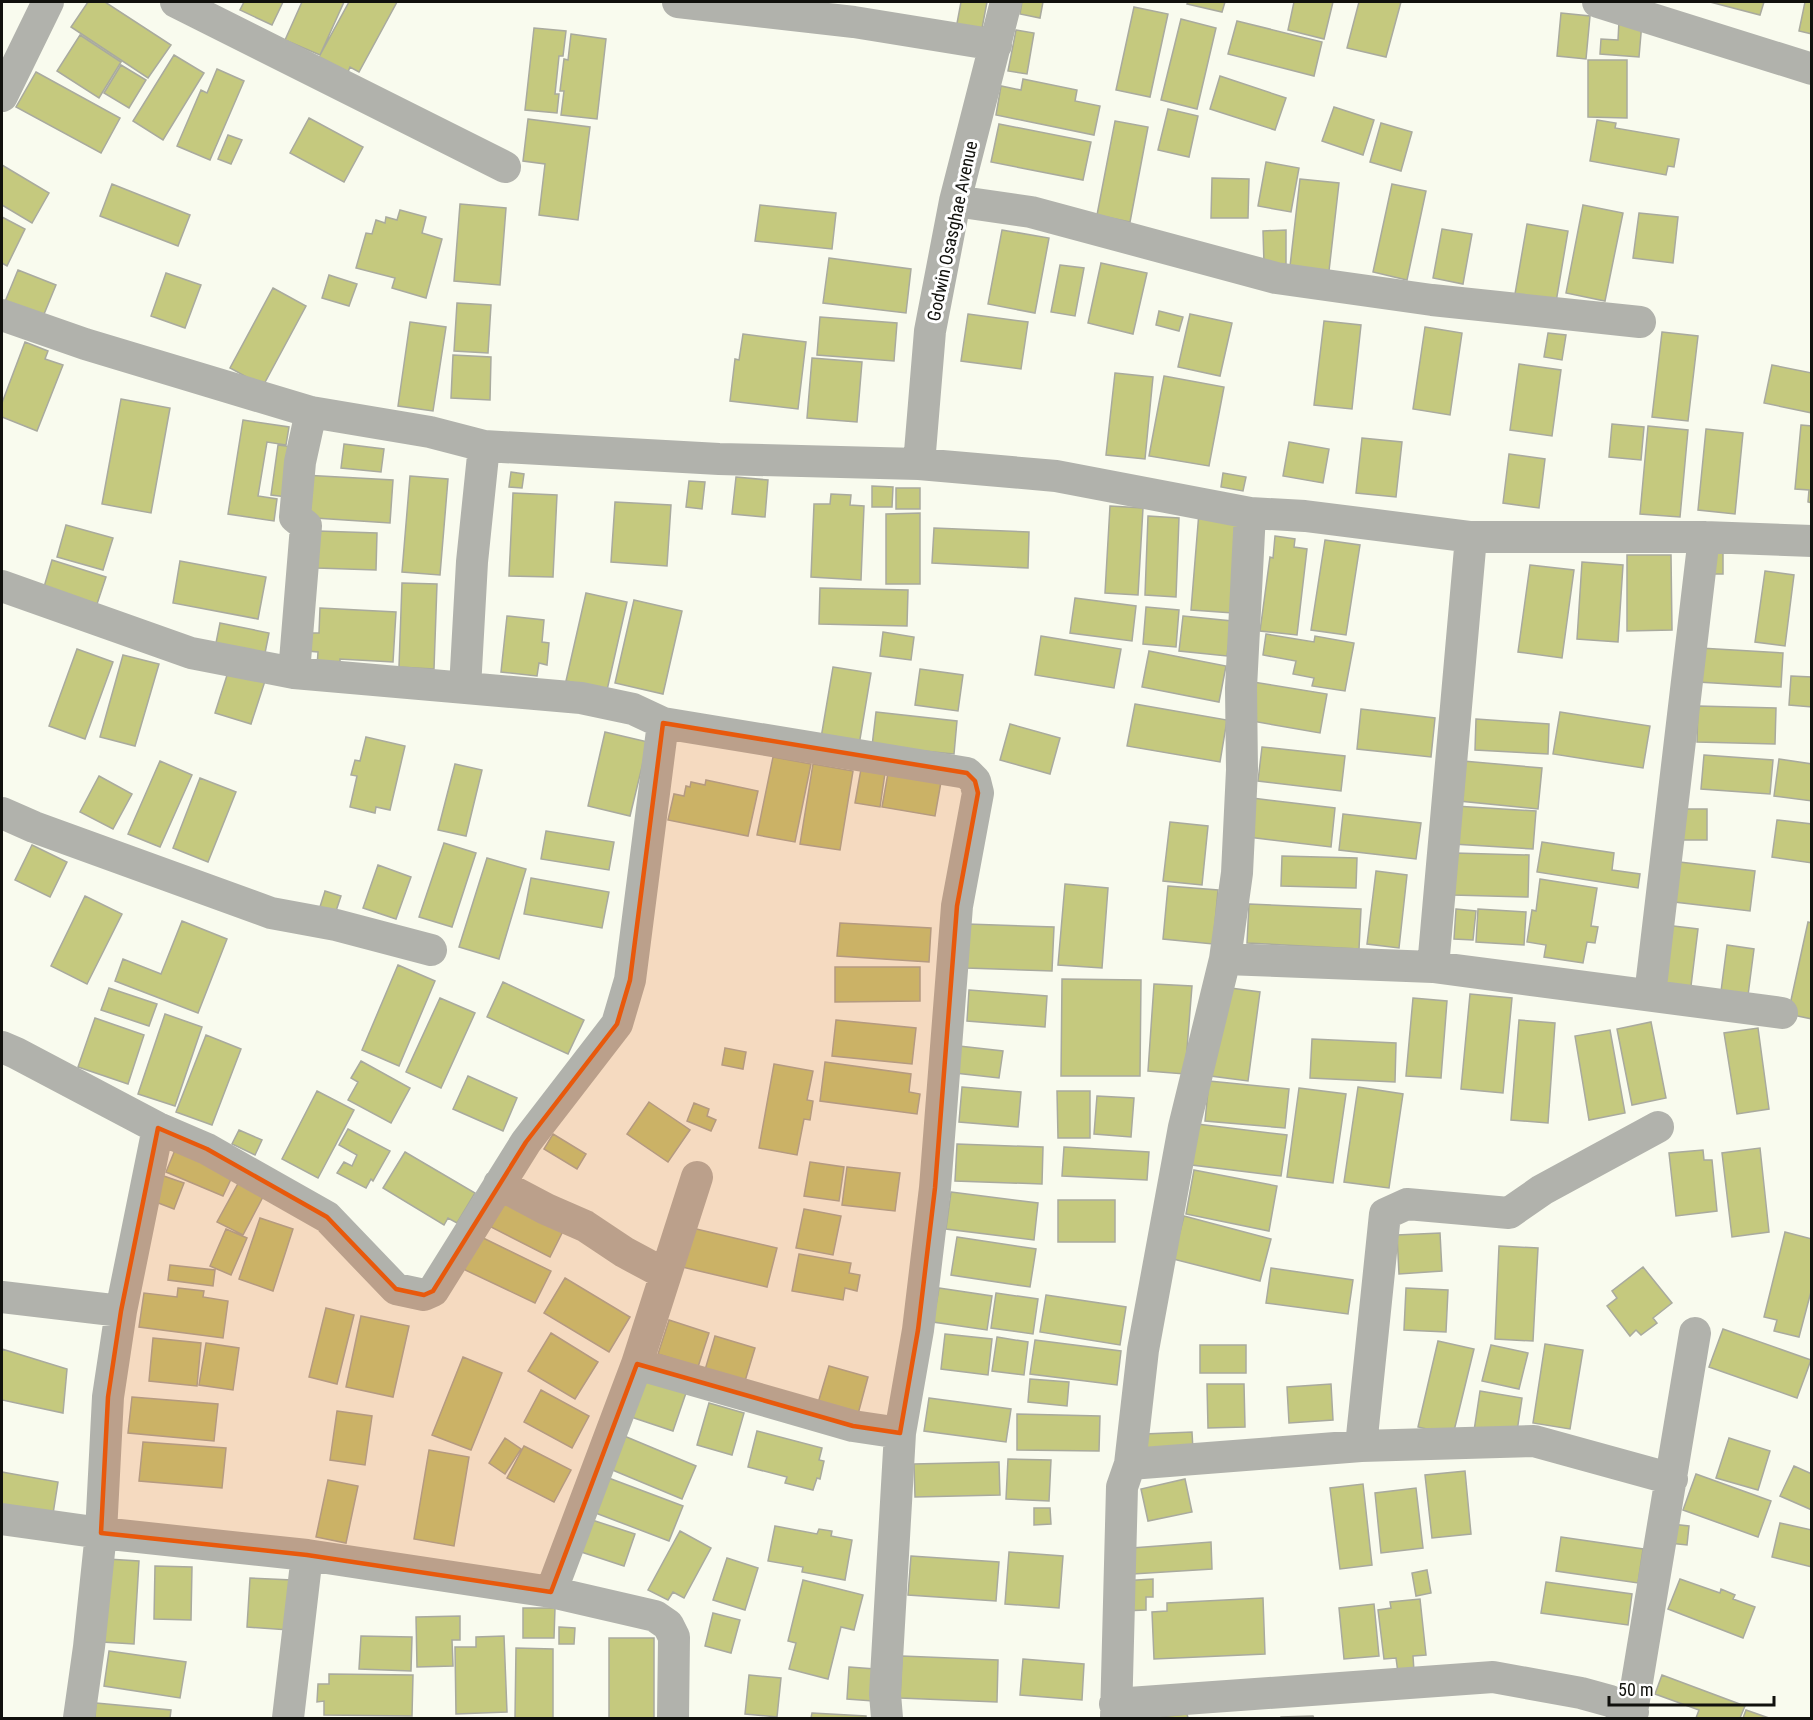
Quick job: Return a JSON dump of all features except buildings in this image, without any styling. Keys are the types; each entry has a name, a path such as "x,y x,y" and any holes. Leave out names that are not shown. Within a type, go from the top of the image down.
{"street":[{"path":"2,93 48,2"},
{"path":"176,2 505,167"},
{"path":"678,2 753,6 996,45"},
{"name":"Godwin Osasghae Avenue","path":"919,464 930,331 955,201 1006,2"},
{"path":"1598,2 1812,69"},
{"path":"955,201 1031,212 1276,278 1432,300 1640,322"},
{"path":"2,315 85,344 311,412 430,432 484,446 718,459 919,464 1056,476 1250,513 1305,516 1471,537 1704,537 1812,542"},
{"path":"294,673 306,526 295,517 300,462 311,412"},
{"path":"465,688 472,562 484,446"},
{"path":"1250,513 1241,688 1242,770 1237,873 1225,959 1184,1127 1143,1350 1130,1464 1122,1487 1115,1711 1493,1677 1581,1693 1610,1701 1632,1715 1695,1333"},
{"path":"1433,967 1471,537"},
{"path":"1650,995 1704,537"},
{"path":"2,586 190,653 294,673 581,698 633,709 663,723 966,773 975,781 978,793 957,906 934,1200 918,1330 900,1432 885,1694 887,1719"},
{"path":"2,1047 158,1128 207,1149 327,1217 396,1289 424,1295 433,1291 526,1142 617,1024 630,980 663,723"},
{"path":"2,813 34,827 272,913 336,925 431,950"},
{"path":"1225,959 1433,967 1782,1012"},
{"path":"1361,1446 1385,1214 1407,1204 1509,1213 1542,1190 1658,1127"},
{"path":"79,1719 101,1533 108,1397 121,1311 158,1128"},
{"path":"551,1592 637,1364 697,1177"},
{"path":"500,1184 546,1209 585,1226 624,1252 665,1274"},
{"path":"2,1297 121,1311"},
{"path":"637,1364 853,1426 900,1432"},
{"path":"1130,1464 1361,1446 1534,1441 1672,1479"},
{"path":"2,1519 101,1533 307,1555 551,1592 655,1616 668,1624 674,1637 673,1719"},
{"path":"288,1719 307,1555"}],"highlighted area":[{"path":"663,723 967,773 975,781 978,793 957,906 935,1188 918,1330 900,1433 853,1426 637,1364 551,1592 307,1555 101,1533 108,1397 121,1311 158,1128 207,1149 327,1217 396,1289 424,1295 433,1291 526,1142 617,1024 630,980"}]}
